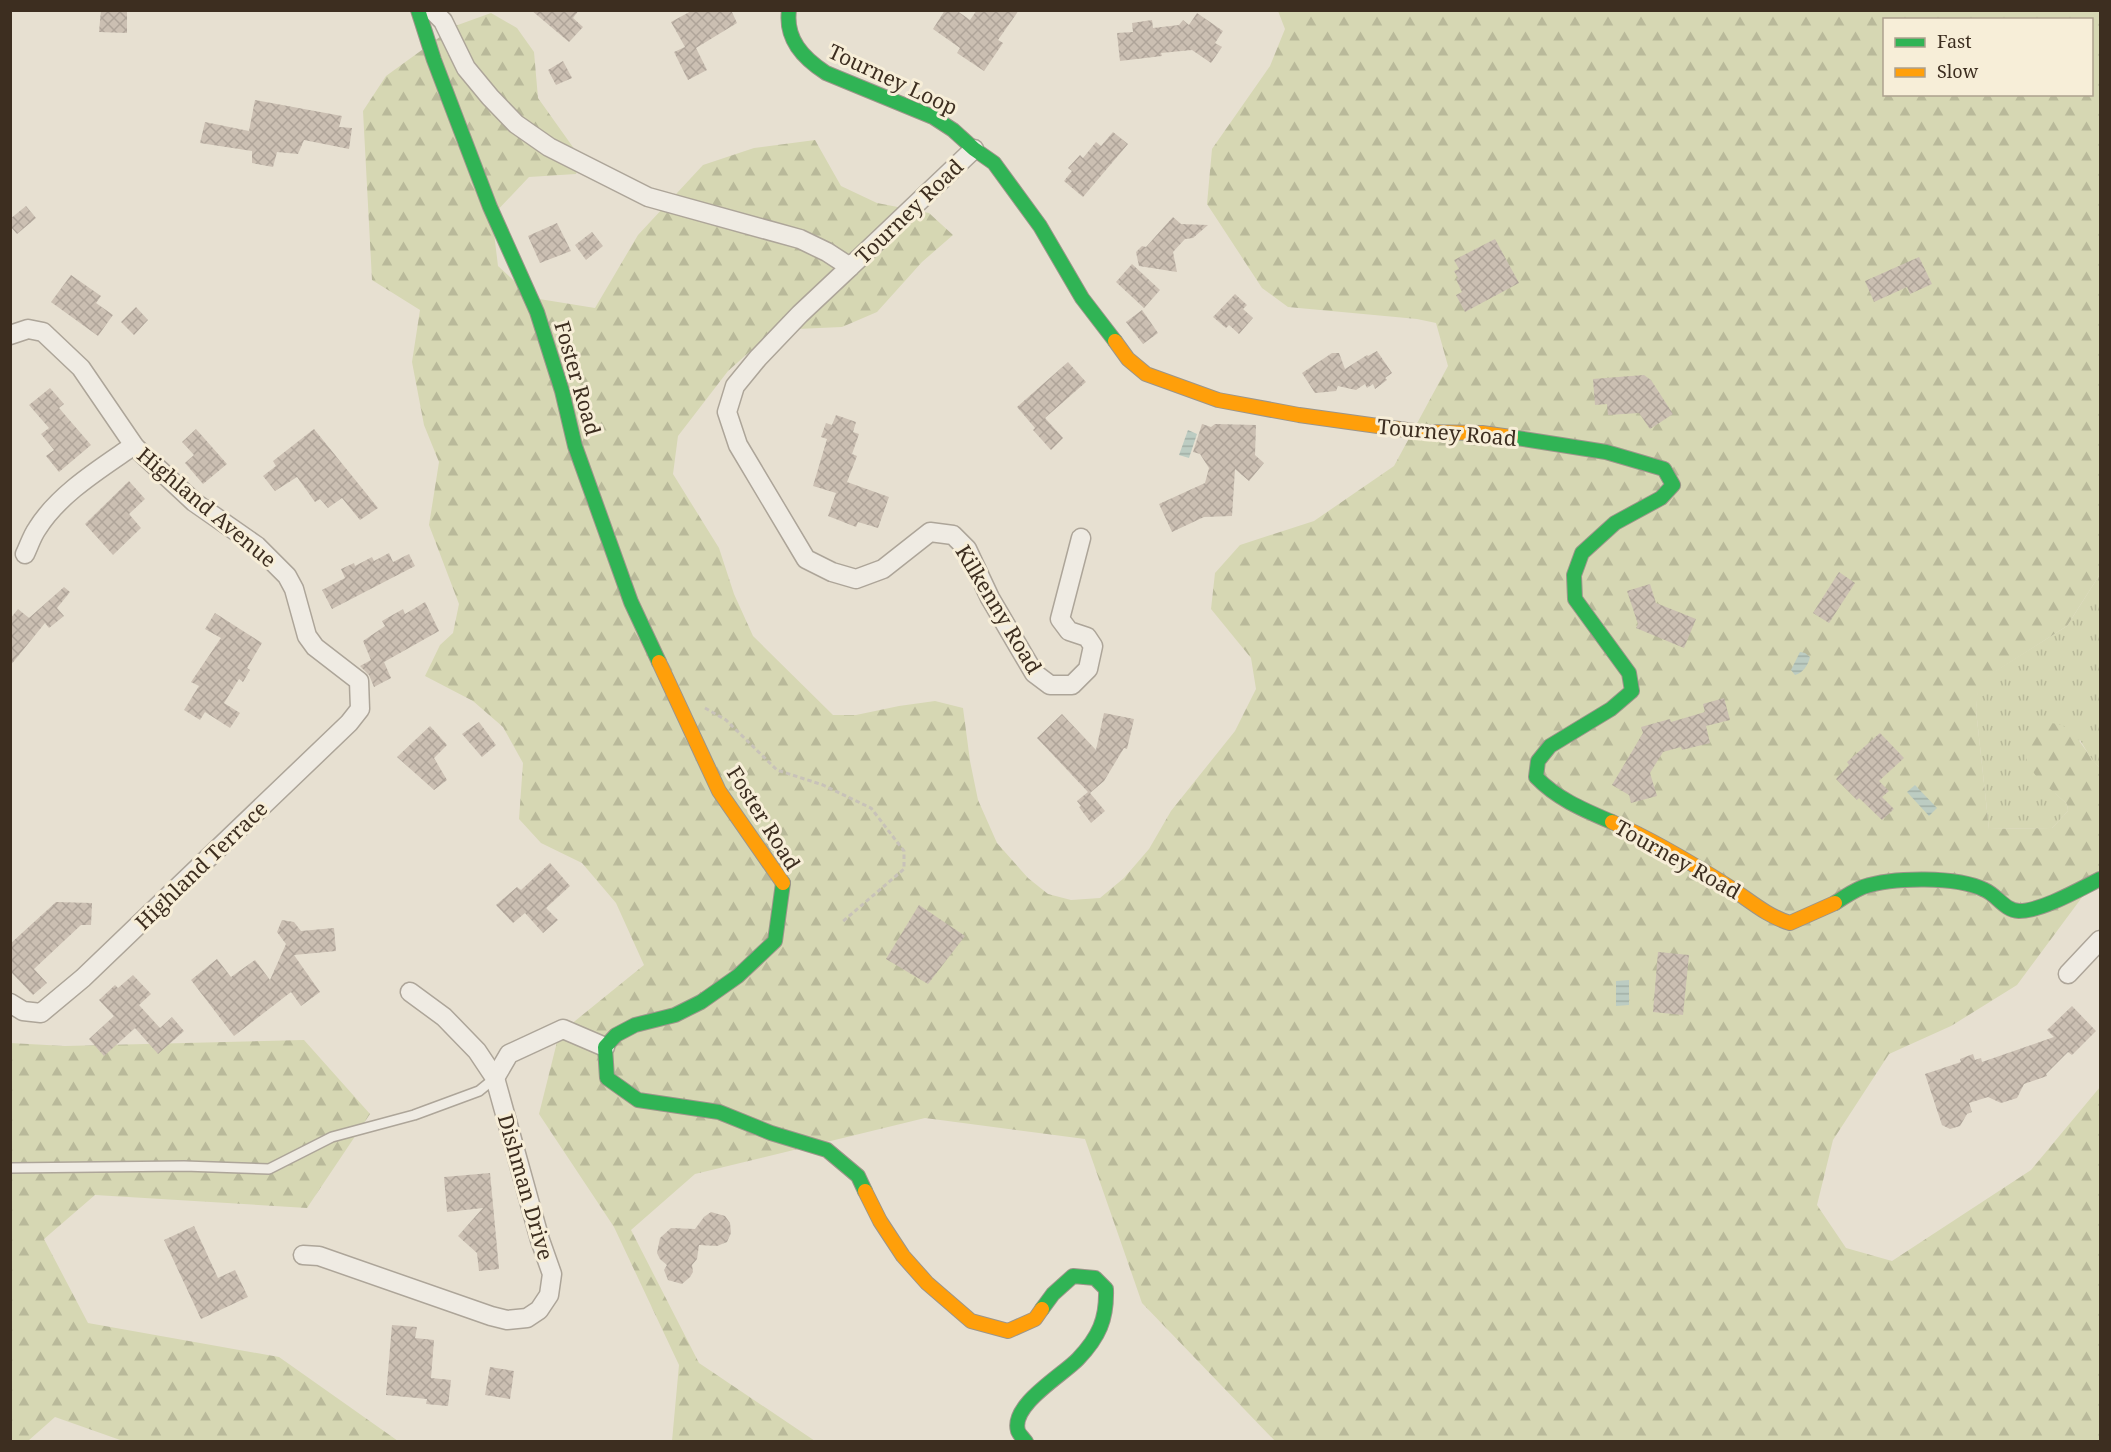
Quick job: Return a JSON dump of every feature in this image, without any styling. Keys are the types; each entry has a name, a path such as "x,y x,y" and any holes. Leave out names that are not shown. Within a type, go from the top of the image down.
{"street":[{"name":"Foster Road","path":"418,10 434,60 490,207 537,312 562,391 575,446 631,602 719,791 784,884 774,941 738,976 701,1002 675,1015 635,1025 616,1035 605,1047"},
{"name":"Tourney Road","path":"432,10 443,21 466,68 516,124 549,147 648,197 800,239 827,252 850,267 974,149 994,163 1040,226 1082,298 1128,359 1146,374 1218,400 1299,416 1421,432 1482,433 1606,452 1664,469 1673,485 1662,498 1614,524 1582,553 1574,575 1575,599 1629,673 1632,691 1611,709 1550,746 1538,761 1536,777 1548,790 1572,804 1630,830 1725,884 1777,919 1790,923 1828,907 1864,887 1895,882 1941,879 1965,883 1986,890 2010,909 2021,911 2057,901 2100,879"},
{"name":"Tourney Loop","path":"789,10 790,32 798,51 812,64 826,73 933,117 953,130 974,149"},
{"name":"Kilkenny Road","path":"850,267 758,358 735,386 728,412 738,445 806,558 832,572 856,579 883,569 904,550 930,532 953,535 967,549 990,598 1034,673 1050,685 1072,685 1088,669 1093,646 1087,636 1069,631 1060,619 1081,538"},
{"name":"Highland Avenue","path":"10,335 28,329 43,332 81,368 135,447 194,502 257,546 286,576 294,589 307,636 315,646 359,681"},
{"path":"25,554 37,529 48,515 84,480 135,447"},
{"name":"Highland Terrace","path":"10,1002 22,1011 41,1013 83,978 349,723 360,709 359,681"},
{"path":"2068,974 2100,940"},
{"name":"Dishman Drive","path":"303,1255 319,1256 507,1320 527,1318 539,1310 549,1294 552,1274 540,1240 495,1078 477,1051 444,1017 410,992"},
{"path":"495,1078 509,1054 563,1029 605,1047 607,1078 638,1100 719,1112 771,1133 827,1150 858,1176 880,1221 903,1256 927,1283 971,1322 1008,1330 1035,1319 1053,1294 1073,1276 1095,1278 1106,1289 1106,1311 1099,1327 1078,1359 1033,1396 1020,1412 1018,1428 1021,1437 1026,1442"}],"lane":[{"path":"10,1168 184,1166 269,1169 332,1137 414,1115 479,1091 495,1078"}],"path":[{"path":"699,705 726,720 777,770 823,785 871,808 904,851 904,869 841,923"}],"green space":[{"path":"1278,11 2100,11 2100,574 2067,626 1979,682 1976,710 1989,829 2052,828 2068,811 2067,804 2039,779 2029,766 2022,745 2027,735 2041,726 2051,723 2068,729 2100,768 2100,873 2017,985 1951,1026 1889,1054 1833,1140 1817,1205 1846,1248 1892,1261 2031,1170 2100,1087 2100,1441 1275,1441 1142,1303 1085,1139 925,1118 695,1174 631,1230 699,1363 815,1441 672,1441 679,1365 614,1227 539,1114 559,1034 644,965 616,903 582,863 541,843 519,819 523,763 503,727 473,701 425,676 440,645 453,633 459,604 429,525 439,462 424,425 412,362 420,310 372,280 363,111 386,76 455,26 491,13 517,28 534,52 538,98 580,157 576,174 529,177 492,216 498,266 533,298 595,308 638,235 703,165 754,148 815,140 841,186 877,203 929,213 953,235 922,262 877,312 842,327 774,330 728,371 678,436 673,474 719,548 734,594 753,636 833,715 856,715 935,701 963,708 978,800 997,843 1028,878 1048,894 1071,900 1100,898 1124,878 1149,849 1171,811 1235,731 1256,689 1251,658 1211,609 1215,573 1240,545 1314,521 1394,466 1448,366 1436,323 1417,319 1288,307 1262,288 1207,204 1212,149 1270,66 1285,29"},
{"path":"2100,574 2100,768 2092,760 2080,740 2055,793 2067,804 2068,811 2052,828 1989,829 1976,710 1978,682 2067,626"},
{"path":"304,1040 370,1114 307,1208 95,1195 44,1239 88,1323 279,1357 398,1441 123,1441 55,1417 28,1441 11,1441 10,1043 65,1046"}],"shaded area":[{"path":"1188,430 1197,434 1189,458 1179,455"},
{"path":"1800,652 1810,657 1805,668 1795,675 1791,670"},
{"path":"1915,785 1937,808 1929,816 1907,792"},
{"path":"1629,980 1629,1005 1616,1006 1616,981"}],"building":[{"path":"101,10 127,10 127,33 99,32"},
{"path":"531,10 579,10 573,18 583,27 569,42"},
{"path":"693,10 731,10 737,23 696,48 707,70 688,80 674,52 685,47 671,22"},
{"path":"945,10 956,10 970,20 977,10 1019,10 998,40 1003,43 984,71 957,53 960,48 933,29"},
{"path":"1197,13 1223,31 1215,43 1222,47 1211,63 1192,50 1120,61 1117,33 1133,32 1132,23 1152,20 1153,28 1179,25 1183,20 1189,25"},
{"path":"563,61 572,78 556,85 548,70"},
{"path":"255,100 342,116 339,127 352,128 349,149 304,140 298,154 277,152 273,167 252,163 252,151 200,143 205,122 249,131"},
{"path":"1113,132 1128,144 1083,197 1064,181 1072,171 1068,168 1080,155 1083,158 1096,142 1101,146"},
{"path":"26,206 36,218 17,234 10,226 10,219"},
{"path":"1173,217 1181,224 1208,225 1193,238 1185,239 1173,252 1177,272 1139,266 1136,252 1142,246 1146,247"},
{"path":"557,223 571,251 540,263 528,236"},
{"path":"592,232 603,246 586,260 575,245"},
{"path":"1495,239 1519,283 1465,312 1456,295 1462,292 1454,271 1459,269 1454,260"},
{"path":"1919,257 1932,284 1910,294 1907,287 1874,302 1865,281"},
{"path":"1132,264 1160,290 1144,308 1116,282"},
{"path":"71,275 101,296 96,303 113,315 98,336 51,302"},
{"path":"1235,294 1247,305 1243,309 1253,318 1239,334 1229,325 1226,328 1213,317"},
{"path":"136,307 148,320 134,335 121,322"},
{"path":"1142,310 1158,333 1143,344 1126,322"},
{"path":"1377,351 1392,373 1375,389 1373,384 1367,388 1365,384 1356,390 1338,386 1336,391 1315,393 1302,373 1332,353 1339,353 1345,369"},
{"path":"1068,362 1086,382 1045,418 1063,438 1051,450 1017,407"},
{"path":"1644,375 1651,380 1673,414 1650,429 1639,413 1608,415 1607,404 1595,405 1593,379"},
{"path":"50,388 64,404 59,408 91,445 59,472 46,456 54,450 41,434 49,428 29,405"},
{"path":"836,415 856,422 853,432 859,434 852,454 857,456 847,482 889,497 878,528 858,522 856,527 828,516 836,493 813,486 827,439 821,437 826,423 832,425"},
{"path":"1202,424 1211,427 1215,424 1256,425 1255,455 1264,463 1249,481 1235,469 1232,516 1204,517 1172,532 1159,504 1205,483 1209,468 1200,454 1193,452"},
{"path":"196,429 227,464 203,484 185,463 194,455 182,442"},
{"path":"314,429 378,508 360,520 342,498 328,508 320,499 315,502 297,477 275,491 263,476 276,466 273,461"},
{"path":"129,481 145,499 129,514 141,528 113,555 85,524"},
{"path":"389,553 393,562 409,554 415,566 332,609 322,590 345,578 341,569 354,563 355,566 372,557 374,561"},
{"path":"1839,572 1855,583 1829,623 1813,613"},
{"path":"1650,584 1656,603 1696,619 1684,648 1636,628 1638,624 1627,591"},
{"path":"64,587 70,592 57,608 64,616 49,628 45,623 10,666 10,619 18,609 29,618"},
{"path":"425,602 439,631 384,662 391,678 374,687 369,675 360,666 371,660 363,641 385,626 382,621 403,609 405,614"},
{"path":"215,613 262,643 247,668 250,670 243,682 239,679 224,703 240,713 230,728 205,712 200,720 184,710 199,686 191,682 221,638 205,629"},
{"path":"1724,698 1730,720 1706,726 1710,743 1663,752 1650,773 1657,796 1631,803 1629,795 1612,785 1643,733 1641,727 1670,719 1671,722 1705,712 1703,704"},
{"path":"1104,713 1134,719 1127,749 1124,748 1104,781 1090,793 1105,811 1091,823 1077,801 1088,792 1037,738 1062,714 1096,750"},
{"path":"479,722 496,745 482,757 462,734"},
{"path":"430,726 447,745 434,758 447,780 434,790 397,757"},
{"path":"1880,733 1904,758 1879,781 1889,791 1882,797 1894,809 1882,820 1836,779 1849,765 1847,762"},
{"path":"550,863 570,886 546,908 558,920 543,933 525,913 513,923 496,905 517,887 521,890"},
{"path":"56,902 92,903 91,925 81,925 34,969 47,983 33,995 10,971 10,944"},
{"path":"919,905 965,936 928,984 886,959"},
{"path":"282,920 294,922 301,931 334,928 336,951 294,955 320,992 301,1006 291,992 234,1036 191,980 217,959 231,977 255,960 270,980 286,944 277,932"},
{"path":"1658,952 1689,955 1683,1015 1653,1012"},
{"path":"133,975 151,994 139,1005 160,1028 172,1017 184,1031 158,1054 135,1028 104,1056 89,1039 114,1016 99,1000 115,985 118,988"},
{"path":"2072,1006 2096,1031 2072,1055 2068,1052 2046,1074 2047,1076 2024,1084 2017,1098 2001,1103 1988,1097 1969,1103 1972,1112 1967,1114 1960,1126 1950,1129 1942,1125 1925,1074 1961,1062 1960,1059 1973,1054 1975,1060 1981,1058 1982,1062 2054,1037 2047,1030"},
{"path":"490,1173 499,1269 479,1271 477,1253 458,1236 483,1208 447,1212 444,1177"},
{"path":"711,1212 725,1216 730,1223 731,1233 727,1242 717,1246 699,1245 697,1259 692,1265 693,1272 690,1277 682,1284 668,1280 664,1270 667,1265 657,1253 660,1238 671,1228 695,1229"},
{"path":"194,1226 218,1278 235,1270 248,1297 201,1319 164,1240"},
{"path":"392,1325 417,1327 415,1338 434,1340 431,1378 451,1380 448,1406 426,1404 427,1399 386,1395"},
{"path":"490,1367 514,1371 510,1399 485,1395"}],"traffic: fast":[{"path":"418,10 434,60 490,207 537,312 562,391 575,446 631,602 659,662"},
{"path":"789,10 790,30 797,47 826,73 933,117 994,163 1040,226 1082,298 1115,341"},
{"path":"1511,437 1606,452 1664,469 1673,485 1661,498 1615,523 1582,553 1574,575 1575,599 1629,673 1632,691 1611,709 1550,746 1538,761 1536,777 1544,785 1571,803 1612,822"},
{"path":"1835,903 1852,892 1876,884 1907,880 1942,880 1973,885 1990,893 2009,908 2019,911 2049,904 2100,879"},
{"path":"783,883 775,941 738,976 701,1002 675,1015 635,1025 616,1035 605,1047 607,1078 638,1100 719,1112 771,1133 827,1150 858,1176 865,1191"},
{"path":"1026,1442 1018,1431 1018,1421 1022,1411 1039,1391 1071,1366 1091,1343 1103,1319 1106,1289 1095,1278 1073,1276 1053,1294 1042,1309"}],"traffic: slow":[{"path":"1115,341 1128,359 1146,374 1218,400 1299,415 1421,432 1482,433 1511,437"},
{"path":"659,662 719,791 783,883"},
{"path":"1612,822 1684,859 1781,920 1790,923 1835,903"},
{"path":"865,1191 880,1221 903,1256 927,1283 971,1321 1008,1331 1035,1319 1042,1309"}]}
